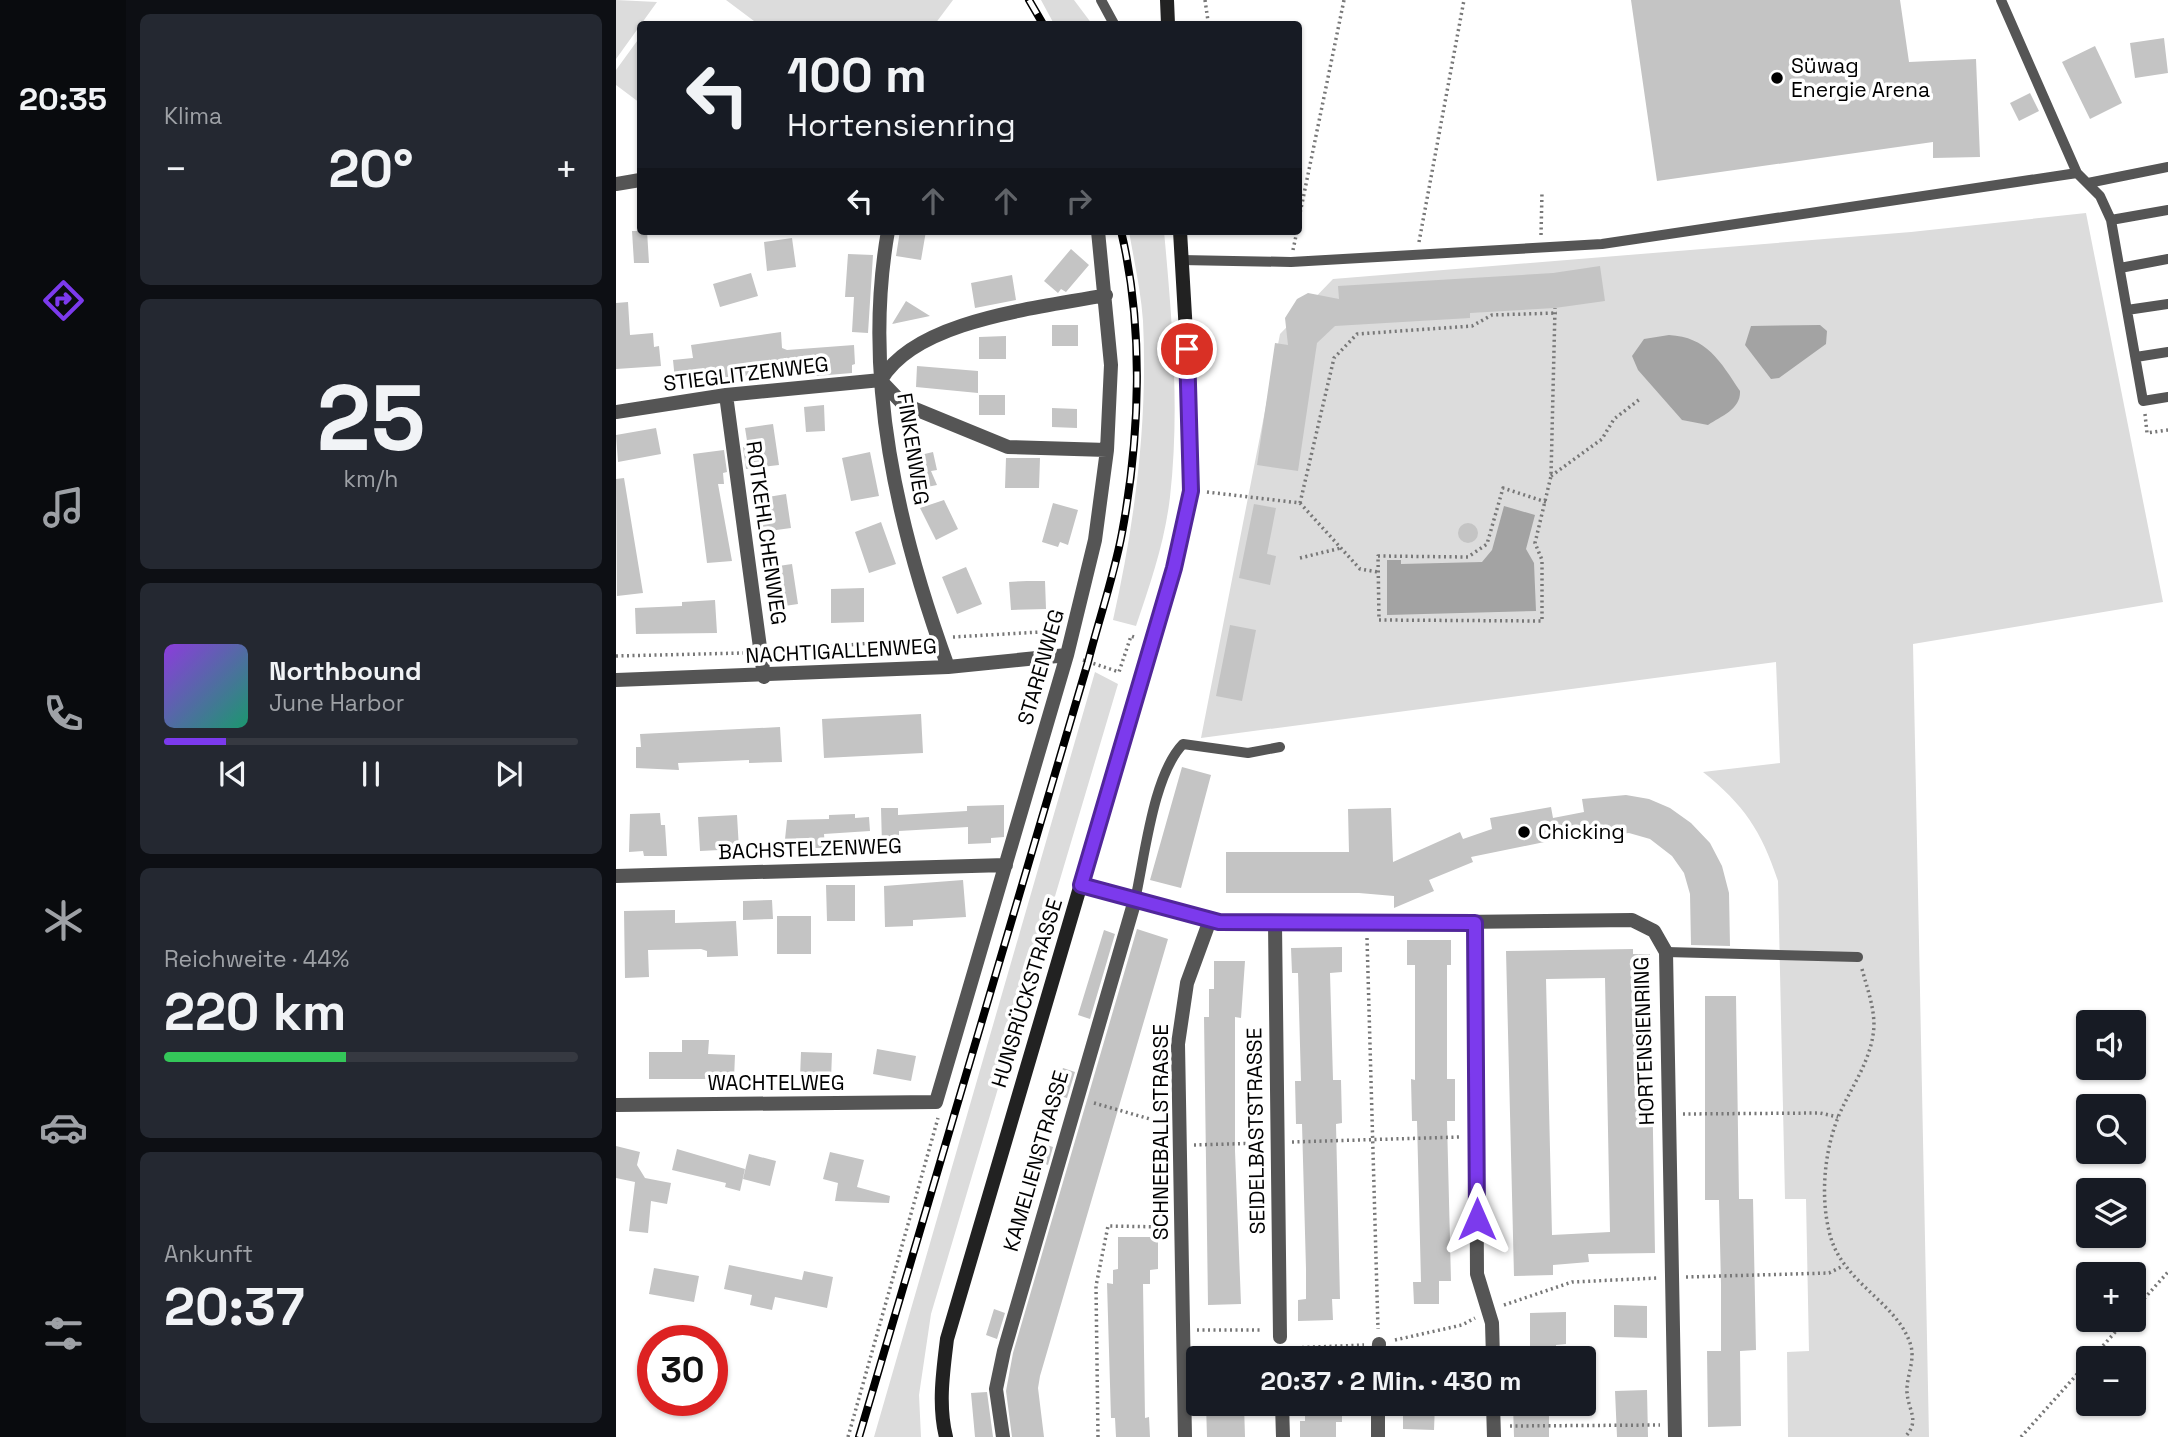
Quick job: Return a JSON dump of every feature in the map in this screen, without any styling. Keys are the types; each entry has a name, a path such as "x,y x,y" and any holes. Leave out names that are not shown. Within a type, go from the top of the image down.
{"main road":[{"path":"1167,0 1168,21"},
{"name":"HUNSRÜCKSTRASSE","path":"946,1437 942,1421 942,1379 947,1339 1174,568 1191,491 1189,376 1180,235"}],"street":[{"path":"616,184 637,180"},
{"name":"FINKENWEG","path":"887,235 881,271 881,380 891,465 914,569 948,667"},
{"name":"STARENWEG","path":"936,1102 1068,655 1095,540 1107,450 1111,365 1098,235"},
{"path":"1106,295 991,318 932,337 898,358 881,380 903,404 1008,447 1107,450"},
{"name":"STIEGLITZENWEG","path":"616,412 726,395 881,380"},
{"name":"ROTKEHLCHENWEG","path":"726,395 764,677"},
{"name":"NACHTIGALLENWEG","path":"616,680 764,677 948,667 1068,655"},
{"name":"BACHSTELZENWEG","path":"616,876 1006,864"},
{"name":"HORTENSIENRING","path":"1081,885 1210,920 1275,924 1632,920 1654,931 1665,952 1675,1431"},
{"name":"KAMELIENSTRASSE","path":"1003,1437 996,1389 1004,1350 1075,1097 1135,900"},
{"name":"SCHNEEBALLSTRASSE","path":"1185,1437 1178,1044 1187,983 1210,920"},
{"path":"1475,923 1477,1274 1489,1310 1492,1346"},
{"name":"SEIDELBASTSTRASSE","path":"1275,924 1280,1338"},
{"name":"WACHTELWEG","path":"616,1105 936,1102"},
{"path":"1282,1416 1283,1437"},
{"path":"1378,1416 1378,1437"}],"lane":[{"path":"1101,0 1112,21"},
{"path":"2001,0 2077,173 2101,196 2110,219 2143,401 2168,397"},
{"path":"2088,183 2168,167"},
{"path":"1181,260 1291,262 1602,244 2077,173"},
{"path":"2110,219 2168,210"},
{"path":"2120,268 2168,259"},
{"path":"2127,310 2168,304"},
{"path":"2136,357 2168,352"},
{"path":"1135,900 1163,775 1177,750 1183,744 1248,753 1280,747"},
{"path":"1665,952 1858,957"}],"path":[{"path":"1206,0 1208,21"},
{"path":"1302,204 1344,0"},
{"path":"1417,255 1464,0"},
{"path":"1541,247 1542,192"},
{"path":"1300,503 1334,358 1357,334 1472,326 1492,315 1556,311 1551,476 1546,502 1535,544 1542,559 1542,621 1379,620 1378,556 1468,557 1487,544 1503,488 1546,502"},
{"path":"1551,476 1602,439 1614,419 1640,399"},
{"path":"2147,433 2168,430"},
{"path":"1191,491 1300,503 1360,569 1378,572"},
{"path":"1300,558 1341,548"},
{"path":"616,656 761,652 1074,630"},
{"path":"1068,655 1119,672 1131,636 1152,643"},
{"path":"1366,922 1378,1346"},
{"path":"1858,957 1872,1004 1874,1027 1862,1073 1838,1117 1825,1180 1825,1208 1836,1255 1843,1266 1900,1325 1910,1344 1913,1358 1907,1395 1914,1417 1913,1429 1905,1437"},
{"path":"1075,1097 1181,1128"},
{"path":"848,1437 940,1112 936,1102"},
{"path":"1668,1114 1820,1113 1838,1117"},
{"path":"1181,1145 1477,1136"},
{"path":"1098,1437 1096,1286 1108,1226 1182,1227"},
{"path":"1394,1346 1462,1325 1489,1310 1572,1282 1829,1273 1843,1266"},
{"path":"2146,1297 2168,1272"},
{"path":"1182,1330 1340,1346"},
{"path":"2103,1346 2115,1332"},
{"path":"2021,1437 2076,1376"},
{"path":"1494,1432 1675,1431"}],"shaded area":[{"path":"616,0 657,2 643,21 637,21 637,30 616,59"},
{"path":"726,0 953,0 937,21 754,21"},
{"path":"1041,0 1074,0 1090,21 1052,21"},
{"path":"637,41 637,101 616,85 616,70"},
{"path":"2086,213 2163,602 1913,644 1929,1437 1788,1437 1787,1352 1809,1351 1806,1199 1785,1199 1778,881 1765,847 1750,820 1730,796 1703,772 1780,763 1776,662 1201,738 1280,334 1333,279 1911,232"},
{"path":"1130,235 1164,235 1175,397 1173,464 1165,530 1136,626 1113,620 1128,546 1142,434 1144,359 1139,287"},
{"path":"1820,325 1827,331 1826,344 1779,378 1771,379 1745,345 1751,326"},
{"path":"1669,335 1693,340 1711,352 1740,391 1734,407 1708,425 1682,420 1638,370 1632,356 1644,339"},
{"path":"1504,506 1535,515 1526,549 1534,563 1536,611 1387,615 1387,560 1401,560 1401,564 1482,562 1492,550"},
{"path":"1095,672 1118,684 931,1314 919,1395 921,1437 874,1437"}],"building":[{"name":"Süwag Energie Arena","path":"1631,0 1900,0 1909,62 1976,59 1980,157 1933,158 1933,142 1657,181"},
{"path":"2164,38 2168,73 2135,78 2130,43"},
{"path":"2095,46 2122,103 2090,119 2062,62"},
{"path":"2030,93 2039,111 2019,121 2010,103"},
{"path":"632,231 637,231 637,235 647,235 649,263 634,263"},
{"path":"899,235 925,235 921,260 896,256"},
{"path":"792,238 796,267 767,271 764,242"},
{"path":"1071,249 1089,265 1066,292 1061,289 1058,293 1044,281"},
{"path":"848,254 873,255 868,333 852,332 854,297 845,297"},
{"path":"1600,266 1605,301 1555,308 1470,313 1470,318 1335,326 1317,343 1298,471 1257,465 1275,343 1288,345 1285,318 1297,299 1308,293 1339,299 1338,286 1553,273"},
{"path":"751,273 758,296 720,307 713,284"},
{"path":"1012,275 1016,300 975,308 971,283"},
{"path":"906,301 930,316 892,324"},
{"path":"628,302 630,335 653,333 654,347 659,346 661,366 616,369 616,303"},
{"path":"1052,325 1078,325 1078,346 1052,346"},
{"path":"781,332 782,348 787,350 854,345 855,364 852,365 852,373 804,377 799,365 763,368 763,375 675,380 673,360 693,358 691,345"},
{"path":"1006,336 1006,359 979,359 979,337"},
{"path":"917,366 978,371 978,393 916,387"},
{"path":"979,395 1005,395 1005,415 979,415"},
{"path":"824,405 825,431 806,432 804,407"},
{"path":"1052,408 1077,409 1077,428 1052,427"},
{"path":"773,424 779,465 746,469 743,447 748,447 745,428"},
{"path":"656,428 661,454 618,462 616,435"},
{"path":"724,450 727,472 723,473 724,484 718,484 732,561 707,563 693,454"},
{"path":"870,452 879,496 851,501 842,458"},
{"path":"933,452 937,470 931,471 937,485 917,489 908,458"},
{"path":"1006,458 1040,458 1039,488 1005,488"},
{"path":"624,478 643,593 617,596 616,479"},
{"path":"786,494 791,528 762,532 756,499"},
{"path":"944,500 958,529 936,540 920,508"},
{"path":"1053,503 1078,510 1068,545 1060,542 1058,547 1042,542"},
{"path":"1254,504 1276,508 1267,554 1276,556 1270,585 1239,578"},
{"path":"881,522 896,564 869,573 855,532"},
{"path":"1468,523 1475,526 1478,533 1475,540 1468,543 1461,540 1458,533 1461,526"},
{"path":"792,564 798,604 771,608 765,568"},
{"path":"966,567 982,604 957,614 942,577"},
{"path":"1045,581 1046,609 1011,610 1009,582"},
{"path":"864,588 864,622 831,623 831,589"},
{"path":"715,600 717,633 636,634 635,608 682,606 682,602"},
{"path":"1230,625 1256,630 1242,701 1216,696"},
{"path":"921,714 923,753 824,758 822,719"},
{"path":"780,727 782,762 749,763 749,760 678,763 679,770 636,768 636,747 641,747 640,734"},
{"path":"1182,767 1211,775 1181,888 1150,880"},
{"path":"1626,795 1649,799 1670,808 1691,823 1710,843 1722,866 1729,893 1730,946 1691,945 1690,894 1684,873 1672,856 1650,839 1629,833 1589,837 1588,833 1471,857 1473,862 1429,880 1434,891 1394,908 1394,896 1359,893 1226,893 1226,852 1349,852 1348,809 1391,808 1393,862 1460,832 1463,839 1492,829 1490,818 1551,807 1553,818 1584,812 1582,799"},
{"path":"1004,805 1004,837 991,838 991,843 968,844 968,827 899,831 899,845 882,845 881,808 898,808 898,815 967,811 967,806"},
{"path":"660,813 661,825 665,825 667,856 644,856 643,851 629,852 630,814"},
{"path":"855,814 855,818 869,817 870,831 824,834 825,848 815,848 816,851 784,849 787,820 829,819 829,815"},
{"path":"737,815 739,849 700,851 698,817"},
{"path":"963,880 966,917 913,920 913,926 885,927 884,886"},
{"path":"826,885 855,885 855,921 827,921"},
{"path":"772,900 773,919 743,920 743,901"},
{"path":"675,910 675,923 736,921 738,956 707,957 707,951 701,949 648,950 649,977 625,978 624,911"},
{"path":"777,916 811,916 811,954 777,954"},
{"path":"1137,929 1168,939 1040,1376 1038,1388 1044,1437 1012,1437 1006,1391 1013,1353"},
{"path":"1104,930 1115,934 1090,1019 1078,1015"},
{"path":"1407,940 1451,940 1451,965 1447,965 1447,1079 1455,1079 1455,1121 1447,1121 1451,1281 1439,1281 1439,1304 1414,1304 1413,1282 1421,1282 1417,1121 1412,1121 1411,1079 1415,1080 1415,965 1407,965"},
{"path":"1342,947 1342,972 1330,973 1333,1080 1341,1080 1342,1123 1336,1124 1340,1299 1332,1299 1333,1320 1298,1321 1298,1300 1306,1299 1306,1269 1302,1124 1296,1124 1295,1081 1301,1081 1298,973 1292,973 1291,948"},
{"path":"1633,949 1633,954 1650,954 1655,1253 1588,1254 1589,1262 1553,1265 1553,1275 1514,1276 1506,951","holes":["1605,978 1610,1232 1552,1235 1546,979"]},
{"path":"1214,961 1245,961 1241,1018 1235,1017 1235,1151 1241,1304 1208,1305 1204,1017 1209,1017 1209,989 1214,989"},
{"path":"1705,996 1736,996 1739,1199 1753,1199 1756,1350 1740,1351 1741,1426 1708,1427 1707,1351 1721,1351 1721,1284 1719,1200 1705,1200"},
{"path":"682,1040 709,1040 708,1054 735,1055 734,1079 649,1079 649,1052 682,1052"},
{"path":"877,1049 916,1056 911,1081 873,1074"},
{"path":"801,1052 832,1053 831,1079 800,1078"},
{"path":"1063,1068 1075,1072 1067,1098 1054,1094"},
{"path":"1041,1143 1053,1147 1048,1165 1035,1160"},
{"path":"616,1146 640,1152 637,1165 645,1178 671,1183 667,1204 651,1201 648,1233 629,1231 635,1182 616,1178"},
{"path":"677,1149 745,1169 740,1191 725,1187 726,1183 672,1170"},
{"path":"830,1152 864,1160 857,1187 890,1196 889,1203 835,1201 838,1183 823,1179"},
{"path":"749,1154 776,1161 770,1186 743,1179"},
{"path":"1118,1237 1158,1237 1158,1269 1150,1270 1150,1284 1143,1284 1145,1418 1149,1417 1150,1437 1116,1437 1115,1418 1111,1418 1107,1283 1113,1284 1113,1270 1118,1269"},
{"path":"729,1265 802,1280 804,1271 833,1277 827,1308 775,1297 772,1310 750,1305 752,1295 724,1289"},
{"path":"654,1268 699,1276 694,1302 649,1294"},
{"path":"1614,1305 1647,1306 1647,1338 1614,1337"},
{"path":"994,1309 1005,1313 997,1339 986,1335"},
{"path":"1566,1312 1566,1344 1530,1346 1530,1313"},
{"path":"1647,1390 1648,1437 1617,1437 1615,1391"},
{"path":"987,1392 993,1437 975,1437 971,1393"},
{"path":"1206,1416 1244,1416 1245,1437 1207,1437"},
{"path":"1305,1416 1342,1416 1342,1422 1336,1422 1336,1437 1300,1437 1300,1421 1305,1421"},
{"path":"1403,1416 1435,1416 1434,1430 1403,1429"},
{"path":"1513,1416 1549,1416 1549,1437 1514,1437"}],"railway":[{"path":"1029,0 1041,21"},
{"path":"859,1437 1119,549 1133,458 1137,382 1133,305 1122,235"}],"place":[{"name":"Süwag Energie Arena","path":"1777,78"},
{"name":"Chicking","path":"1524,832"}],"route":[{"path":"1187,349 1191,491 1174,568 1081,885 1219,922 1475,923 1477,1219"}]}
